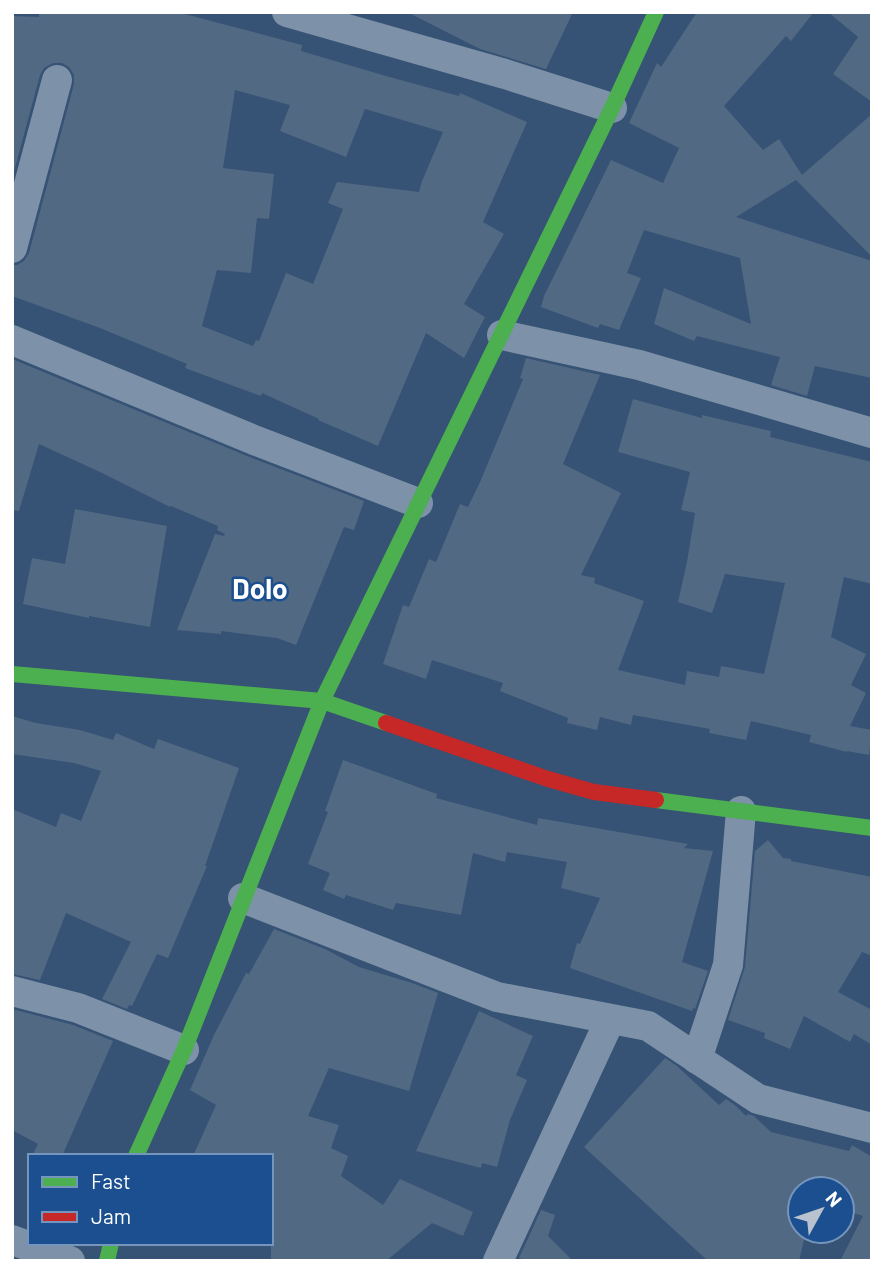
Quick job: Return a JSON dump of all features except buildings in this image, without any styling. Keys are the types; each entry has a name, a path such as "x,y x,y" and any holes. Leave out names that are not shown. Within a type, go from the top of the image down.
{"street":[{"path":"287,12 381,25 505,74 612,108"},
{"path":"137,1154 184,1051 322,702 612,108 656,12"},
{"path":"12,248 57,80"},
{"path":"502,335 639,365 872,433"},
{"path":"12,341 254,440 418,503"},
{"path":"12,674 322,702 548,779 594,792 872,828"},
{"path":"697,1059 728,965 741,811"},
{"path":"243,898 497,997 648,1026 758,1099 872,1128"},
{"path":"12,991 78,1008 184,1051"},
{"path":"498,1261 610,1020"},
{"path":"12,1240 70,1261"}],"traffic: fast":[{"path":"386,723 322,701 612,108 656,12"},
{"path":"12,674 322,701 184,1050 137,1154"},
{"path":"656,800 872,828"},
{"path":"107,1261 111,1245"}],"traffic: jam":[{"path":"386,723 548,779 594,792 656,800"}],"district":[{"name":"Dolo","path":"260,588"}]}
